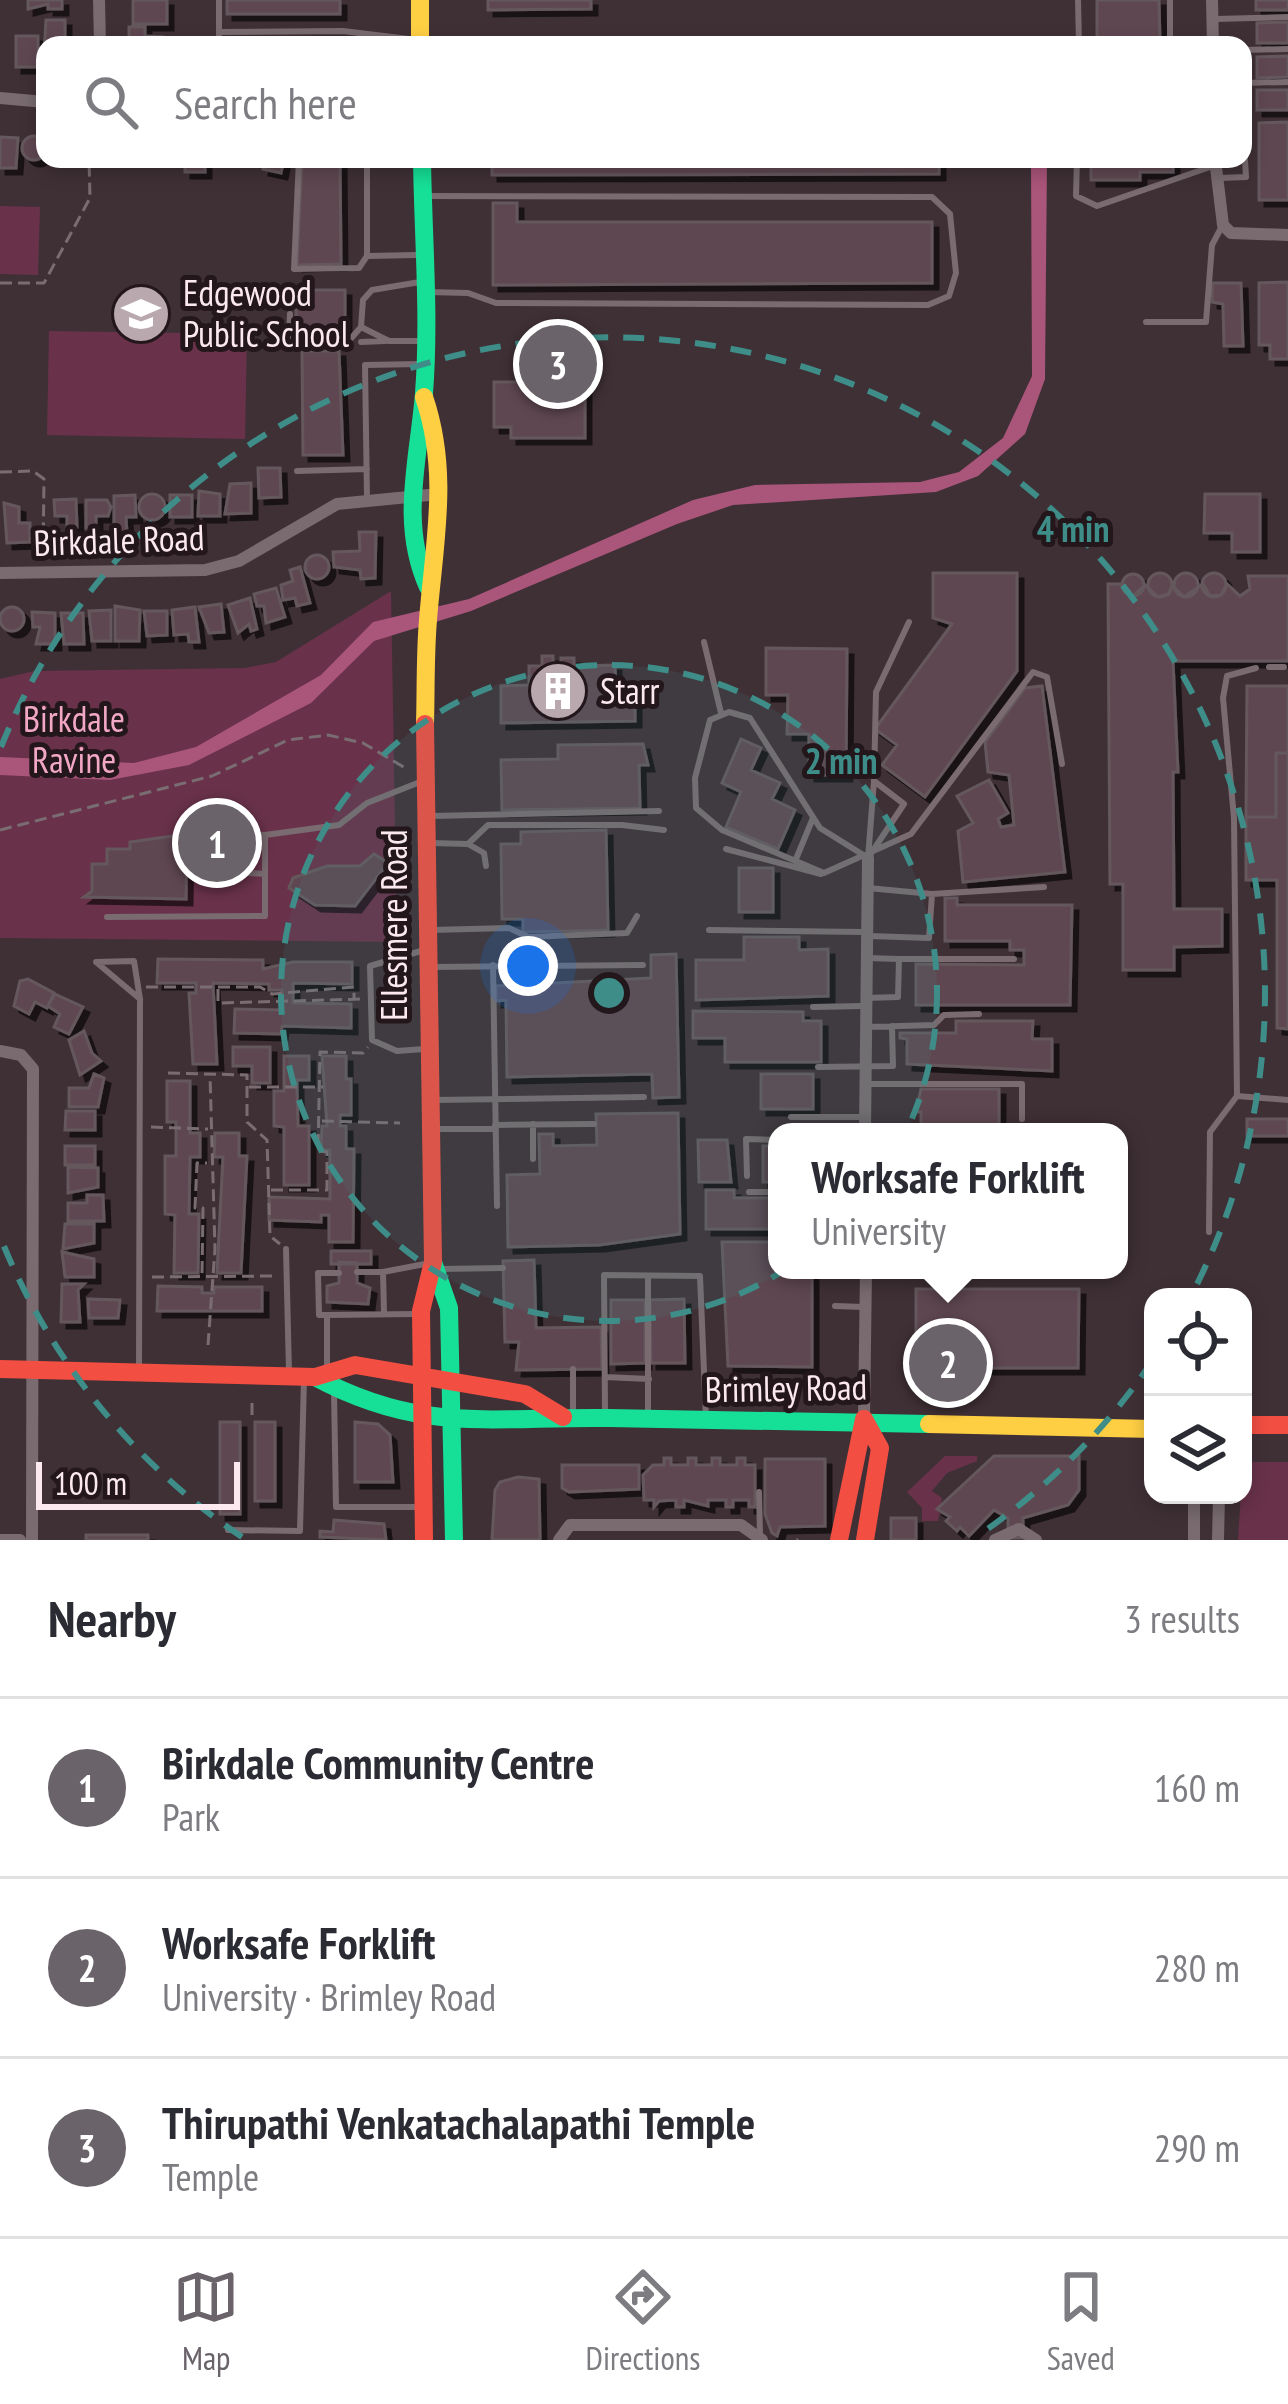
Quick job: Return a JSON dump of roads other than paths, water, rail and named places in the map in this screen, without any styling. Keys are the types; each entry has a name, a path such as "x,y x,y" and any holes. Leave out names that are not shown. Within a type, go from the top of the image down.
{"main road":[{"path":"420,0 421,36"},
{"name":"Ellesmere Road","path":"422,168 424,397 414,427 417,571 428,587"},
{"name":"Ellesmere Road","path":"424,397 438,428 439,494 426,650 429,1100 435,1265 449,1308 454,1540"},
{"name":"Ellesmere Road","path":"424,1540 421,1313 435,1265"},
{"name":"Brimley Road","path":"0,1369 314,1377 356,1365 524,1394 568,1417"},
{"name":"Brimley Road","path":"314,1377 352,1398 449,1417 526,1424 568,1417 706,1423 864,1419 1144,1429"},
{"path":"838,1540 864,1419"},
{"path":"864,1419 880,1448 865,1540"},
{"path":"1252,1425 1288,1425"}],"street":[{"path":"99,0 100,36"},
{"path":"1212,0 1213,36"},
{"path":"0,98 36,101"},
{"path":"1216,168 1223,225 1231,233 1288,235"},
{"name":"Birkdale Road","path":"0,574 205,570 259,551 337,504 439,494"},
{"path":"866,1123 868,858"},
{"path":"0,1051 21,1055 32,1069 32,1540"},
{"path":"864,1419 868,1279"},
{"path":"1194,1540 1195,1504"},
{"path":"1218,1540 1219,1504"},
{"path":"559,1540 570,1526 741,1525 761,1539"},
{"path":"995,1540 1019,1529 1036,1540"},
{"path":"0,1540 20,1540"}],"lane":[{"path":"219,0 219,36"},
{"path":"1078,0 1079,36"},
{"path":"1170,0 1170,36"},
{"path":"1212,19 1288,17"},
{"path":"219,32 371,36"},
{"path":"1252,50 1288,49"},
{"path":"1252,83 1288,82"},
{"path":"299,168 293,269 359,268 368,256 367,168"},
{"path":"1077,168 1076,196 1097,206 1216,168 1246,177 1245,168"},
{"path":"290,314 290,337 298,344 347,343 362,327 363,301 372,290 423,287 468,293 496,303 928,304 949,296 956,273 950,214 932,197 422,196"},
{"path":"1146,322 1206,322 1212,244 1223,225"},
{"path":"368,256 424,254"},
{"path":"362,327 388,341"},
{"path":"361,342 424,341"},
{"path":"367,498 365,365 424,364"},
{"path":"297,471 367,469"},
{"path":"868,858 877,692 909,622"},
{"path":"704,642 721,713"},
{"path":"1269,667 1285,667"},
{"path":"1209,1232 1210,1132 1237,1096 1234,818 1223,698 1227,676 1256,668"},
{"path":"726,849 796,872 824,873 868,858 911,834 1033,672 1047,677 1062,764"},
{"path":"721,713 750,718 828,837 868,858"},
{"path":"721,713 704,732 696,808 722,830 824,873"},
{"path":"265,874 214,871 201,856 200,833 265,835 339,825 367,803 427,780"},
{"path":"868,858 904,804 874,781"},
{"path":"427,816 659,811"},
{"path":"796,860 814,816"},
{"path":"468,844 488,825 664,830"},
{"path":"106,916 265,916 265,835"},
{"path":"427,842 468,844 484,853 486,866"},
{"path":"868,887 932,894 1044,887"},
{"path":"709,929 929,938 932,894"},
{"path":"428,1049 397,1051 372,1040 373,961 509,928 528,937 627,933 637,916"},
{"path":"427,949 494,965 644,965"},
{"path":"867,958 1014,959"},
{"path":"813,1006 898,998 899,959"},
{"path":"139,1370 140,999 134,961 96,962 140,999"},
{"path":"494,965 497,1206"},
{"path":"866,1027 934,1025 944,1015 980,1014"},
{"path":"818,1066 892,1066 892,1026"},
{"path":"866,1084 1022,1084 1022,1119"},
{"path":"1237,1096 1288,1100"},
{"path":"429,1100 644,1097"},
{"path":"791,1117 866,1117"},
{"path":"533,1124 533,1159"},
{"path":"430,1129 594,1124"},
{"path":"747,1176 746,1139 768,1140"},
{"path":"749,1192 768,1192"},
{"path":"286,1250 287,1276 314,1377 336,1507 424,1507"},
{"path":"357,1272 435,1265 503,1268"},
{"path":"383,1272 384,1315"},
{"path":"339,1273 318,1273 319,1315 348,1310 421,1313"},
{"path":"605,1419 604,1274 700,1276 706,1423"},
{"path":"648,1276 648,1421"},
{"path":"835,1306 866,1307"},
{"path":"229,1530 300,1531 314,1377 327,1315"},
{"path":"568,1417 573,1370"},
{"path":"605,1377 649,1379"},
{"path":"759,1492 761,1539"}],"place":[{"name":"Edgewood Public School","path":"141,314"},
{"name":"Thirupathi Venkatachalapathi Temple","path":"558,364"},
{"name":"Starr","path":"558,691"},
{"name":"Birkdale Community Centre","path":"217,843"},
{"name":"Worksafe Forklift","path":"948,1363"}],"park label":[{"name":"Birkdale Ravine","path":"74,740"}]}
